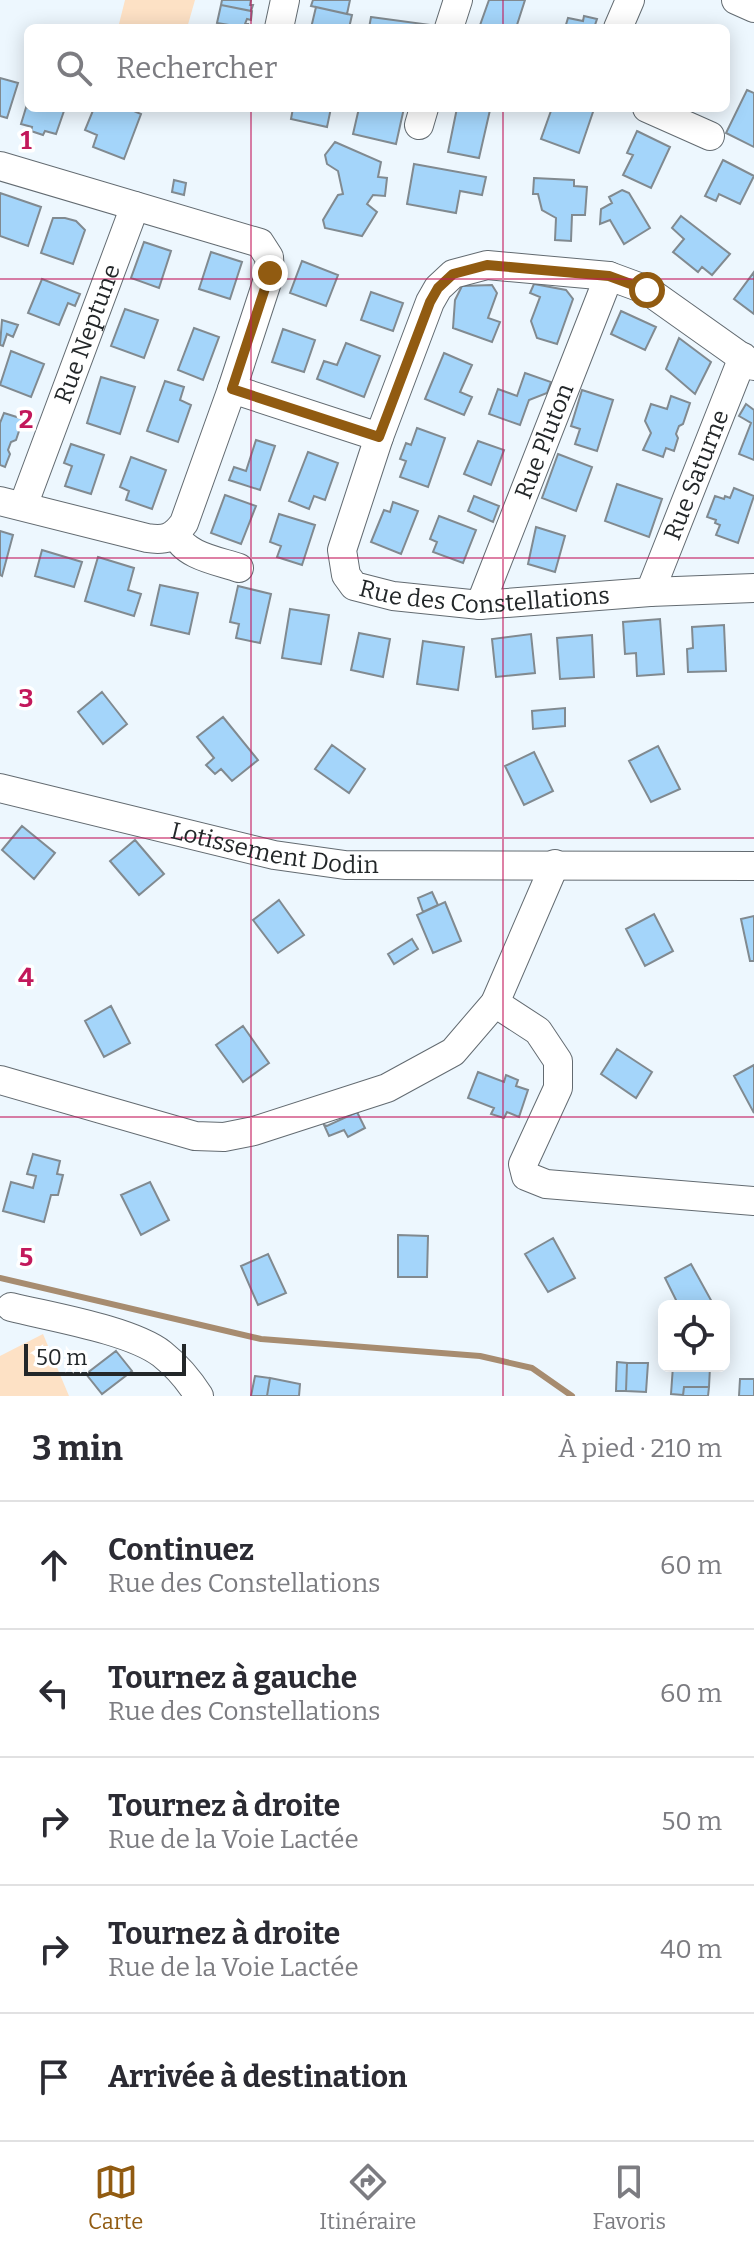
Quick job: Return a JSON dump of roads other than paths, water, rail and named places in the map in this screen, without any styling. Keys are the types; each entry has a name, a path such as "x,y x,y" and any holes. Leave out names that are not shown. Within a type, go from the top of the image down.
{"street":[{"path":"280,24 285,0"},
{"path":"450,24 458,0"},
{"path":"619,24 630,0"},
{"path":"736,0 754,8"},
{"path":"656,112 710,136"},
{"path":"0,166 260,243 269,257 270,273 184,523 176,534 163,541 11,504"},
{"name":"Rue Neptune","path":"11,504 135,206"},
{"name":"Rue des Constellations","path":"748,362 647,290 609,276 487,265 453,274 438,288 430,302 379,437 342,550 346,575 354,586 393,596 480,605 650,592 754,588"},
{"name":"Rue Pluton","path":"480,605 609,276"},
{"name":"Rue Saturne","path":"650,592 748,362"},
{"path":"232,389 379,437"},
{"path":"176,534 179,543 187,549 239,568"},
{"name":"Lotissement Dodin","path":"0,788 274,855 345,865 754,866"},
{"path":"0,1080 195,1136 224,1137 254,1131 387,1088 453,1052 495,1003 555,864"},
{"path":"495,1003 538,1031 558,1061 558,1088 523,1164 526,1176 546,1184 754,1201"},
{"path":"11,1307 123,1335 159,1352 188,1378 199,1396"}],"waterway":[{"path":"0,1278 261,1339 480,1356 532,1368 572,1396"}]}
